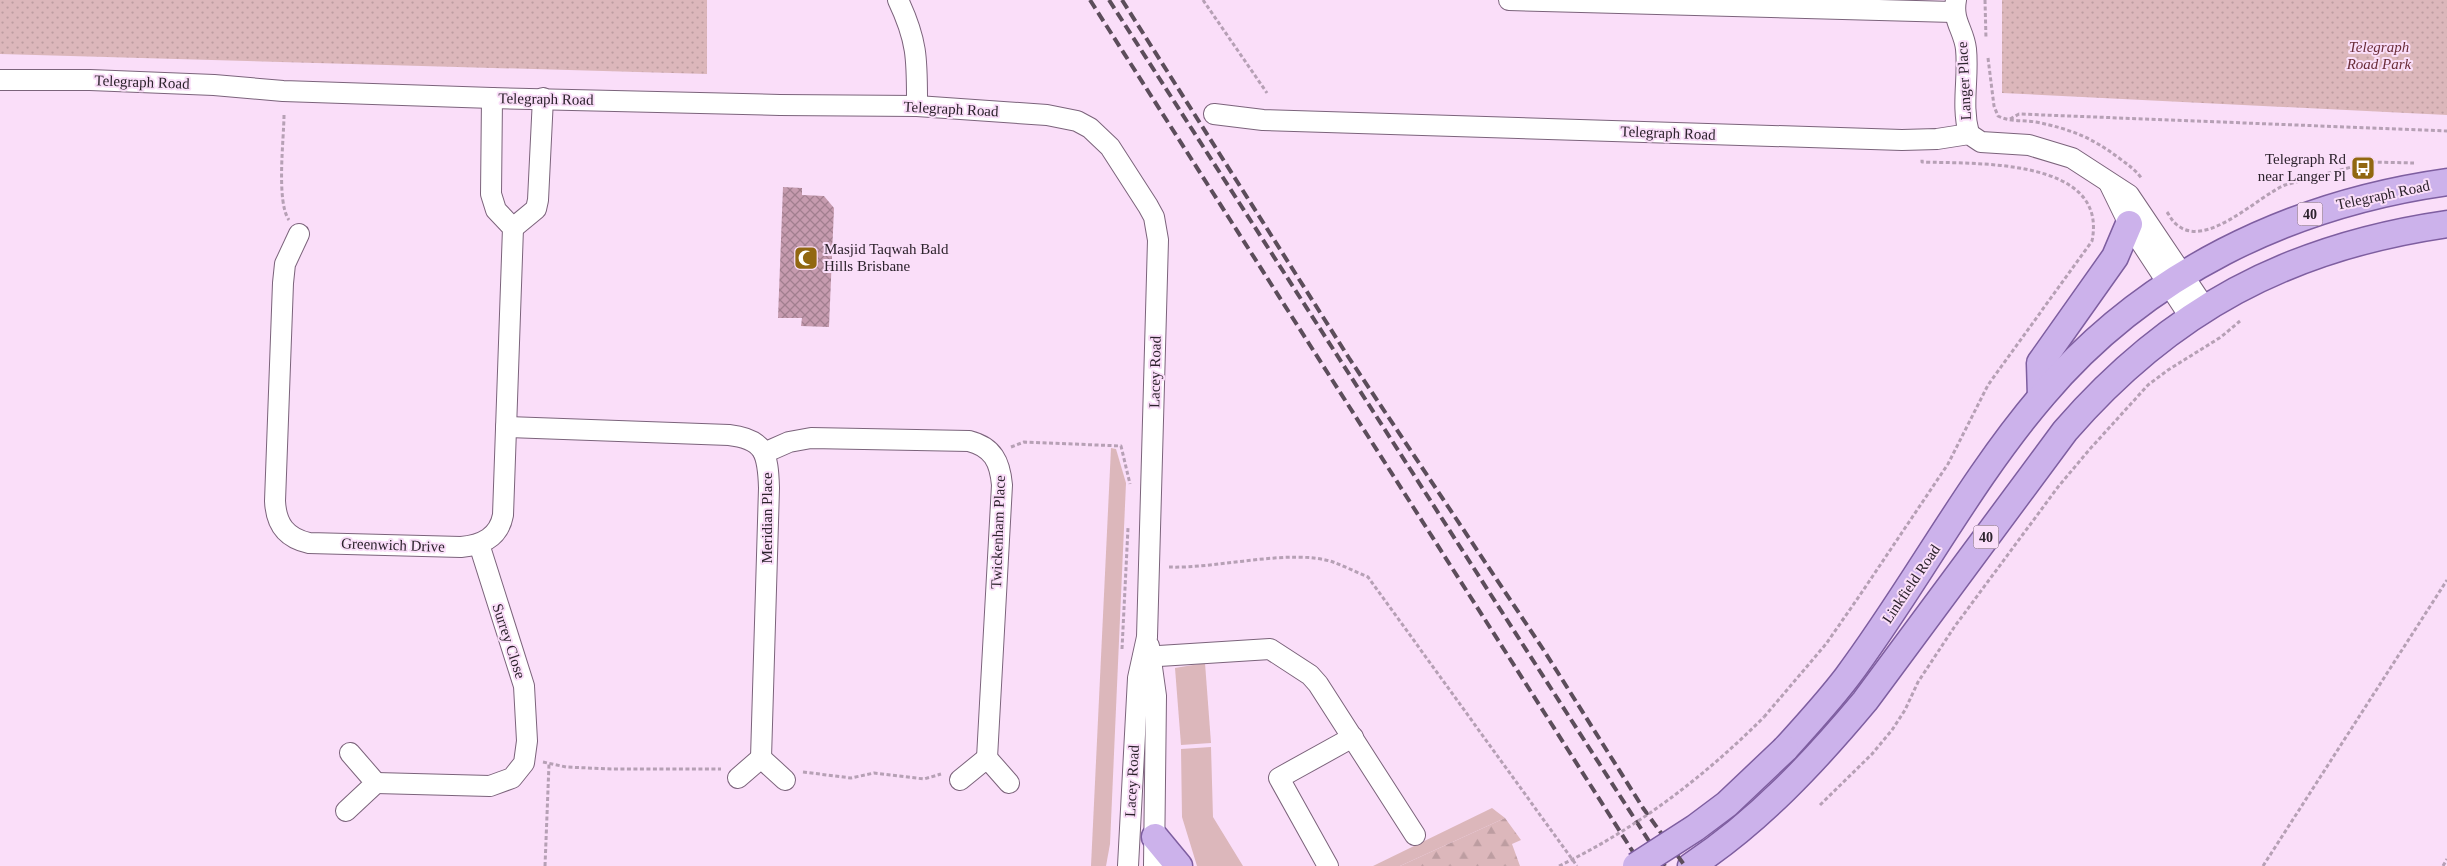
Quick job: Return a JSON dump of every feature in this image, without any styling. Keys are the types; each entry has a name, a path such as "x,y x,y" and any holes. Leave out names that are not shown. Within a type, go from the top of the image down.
{"main road":[{"name":"Telegraph Road","path":"2176,279 2265,232 2298,218 2382,193 2447,182"},
{"path":"2041,397 2040,363 2103,276 2123,242 2129,224"},
{"name":"40","path":"2197,313 2273,272 2338,247 2374,237 2447,224"},
{"name":"Linkfield Road","path":"1636,866 1696,828 1727,804 1785,749 1819,712 1846,677 1980,480 2041,397 2070,364 2098,339 2134,309 2176,279"},
{"name":"Linkfield Road","path":"1691,866 1740,829 1800,774 1865,701 2065,431 2116,378 2197,313"},
{"path":"1155,837 1179,866"}],"street":[{"path":"898,0 914,40 917,62 917,106"},
{"path":"1509,0 1955,6"},
{"name":"Langer Place","path":"1955,6 1966,48 1964,117 1969,134"},
{"name":"Telegraph Road","path":"0,80 90,80 214,85 283,91 492,98 780,106 917,106 1047,115 1076,121 1090,128"},
{"path":"479,544 494,535 502,522 513,228 496,210 491,194 492,98"},
{"path":"513,228 536,209 543,98"},
{"name":"Telegraph Road","path":"1214,114 1263,120 1745,136 1909,140 1969,134 1981,142 2029,146 2054,151 2072,158 2098,173 2109,183 2129,195 2197,313"},
{"name":"Lacey Road","path":"1090,128 1100,136 1119,159 1148,206 1157,228 1159,252 1147,650 1156,696 1154,866"},
{"name":"Telegraph Road","path":"2109,183 2129,224 2176,279"},
{"name":"Greenwich Drive","path":"299,234 285,264 283,283 275,501 282,529 297,540 309,543 454,547 479,544"},
{"name":"Meridian Place","path":"506,427 729,435 752,439 764,453 769,488 760,758"},
{"name":"Twickenham Place","path":"764,453 789,442 811,438 970,441 980,444 995,457 1001,471 1002,485 987,758"},
{"name":"Surrey Close","path":"479,544 520,669 526,704 526,755"},
{"path":"1147,650 1270,649 1310,675 1353,737 1415,835"},
{"name":"Lacey Road","path":"1128,866 1138,678 1147,650"},
{"path":"1328,866 1279,778 1353,737"},
{"path":"350,753 376,783"},
{"path":"346,811 376,783 490,786 512,778 524,763 526,755"},
{"path":"738,778 760,758 785,780"},
{"path":"960,780 987,758 1009,783"}],"path":[{"path":"1203,0 1267,93"},
{"path":"1985,0 1984,18 1994,106 1998,116 2009,120 2066,128 2097,141 2137,172 2146,185"},
{"path":"2009,120 2019,114 2447,131"},
{"path":"284,115 282,198 284,213 299,234"},
{"path":"1559,866 1610,839 1651,812 1717,762 1764,717 1790,688 1838,628 1948,464 1988,385 2092,241 2094,223 2088,204 2076,191 2063,182 2047,175 2017,167 1922,162 1922,153"},
{"path":"2161,205 2177,225 2190,231 2202,231 2221,225 2274,189 2285,185 2370,162 2417,162"},
{"path":"1820,805 1872,754 1892,730 1905,710 1918,682 1955,626 2052,495 2089,450 2148,385 2168,370 2221,337 2240,321"},
{"path":"995,457 1024,442 1121,446"},
{"path":"1150,567 1206,567 1293,557 1331,561 1368,577 1577,866"},
{"path":"2263,866 2447,580"},
{"path":"526,755 549,764 611,769 727,769 738,778"},
{"path":"545,866 549,764"},
{"path":"785,780 798,770 807,774 831,777 851,778 874,773 924,778 938,776 949,768 960,780"},
{"path":"2443,866 2447,859"}],"green space":[{"path":"0,0 707,0 707,74 0,54"},
{"name":"Telegraph Road Park","path":"2002,0 2447,0 2447,115 2002,93"},
{"path":"1111,448 1116,449 1126,483 1110,844 1106,866 1091,866"},
{"path":"1205,663 1211,743 1181,745 1175,668"},
{"path":"1211,747 1213,817 1243,866 1197,866 1182,817 1181,749"},
{"path":"1492,808 1505,818 1400,866 1373,866"},
{"path":"1505,818 1521,840 1512,844 1520,866 1400,866"}],"building":[{"name":"Masjid Taqwah Bald Hills Brisbane","path":"783,187 802,188 802,195 824,196 834,208 829,327 801,326 802,318 778,318"}],"railway":[{"path":"1090,0 1642,866"},
{"path":"1109,0 1665,866"},
{"path":"1122,0 1349,358 1543,649 1643,808 1685,866"}],"place":[{"name":"Telegraph Rd near Langer Pl","path":"2363,168"},
{"name":"Masjid Taqwah Bald Hills Brisbane","path":"806,258"}]}
